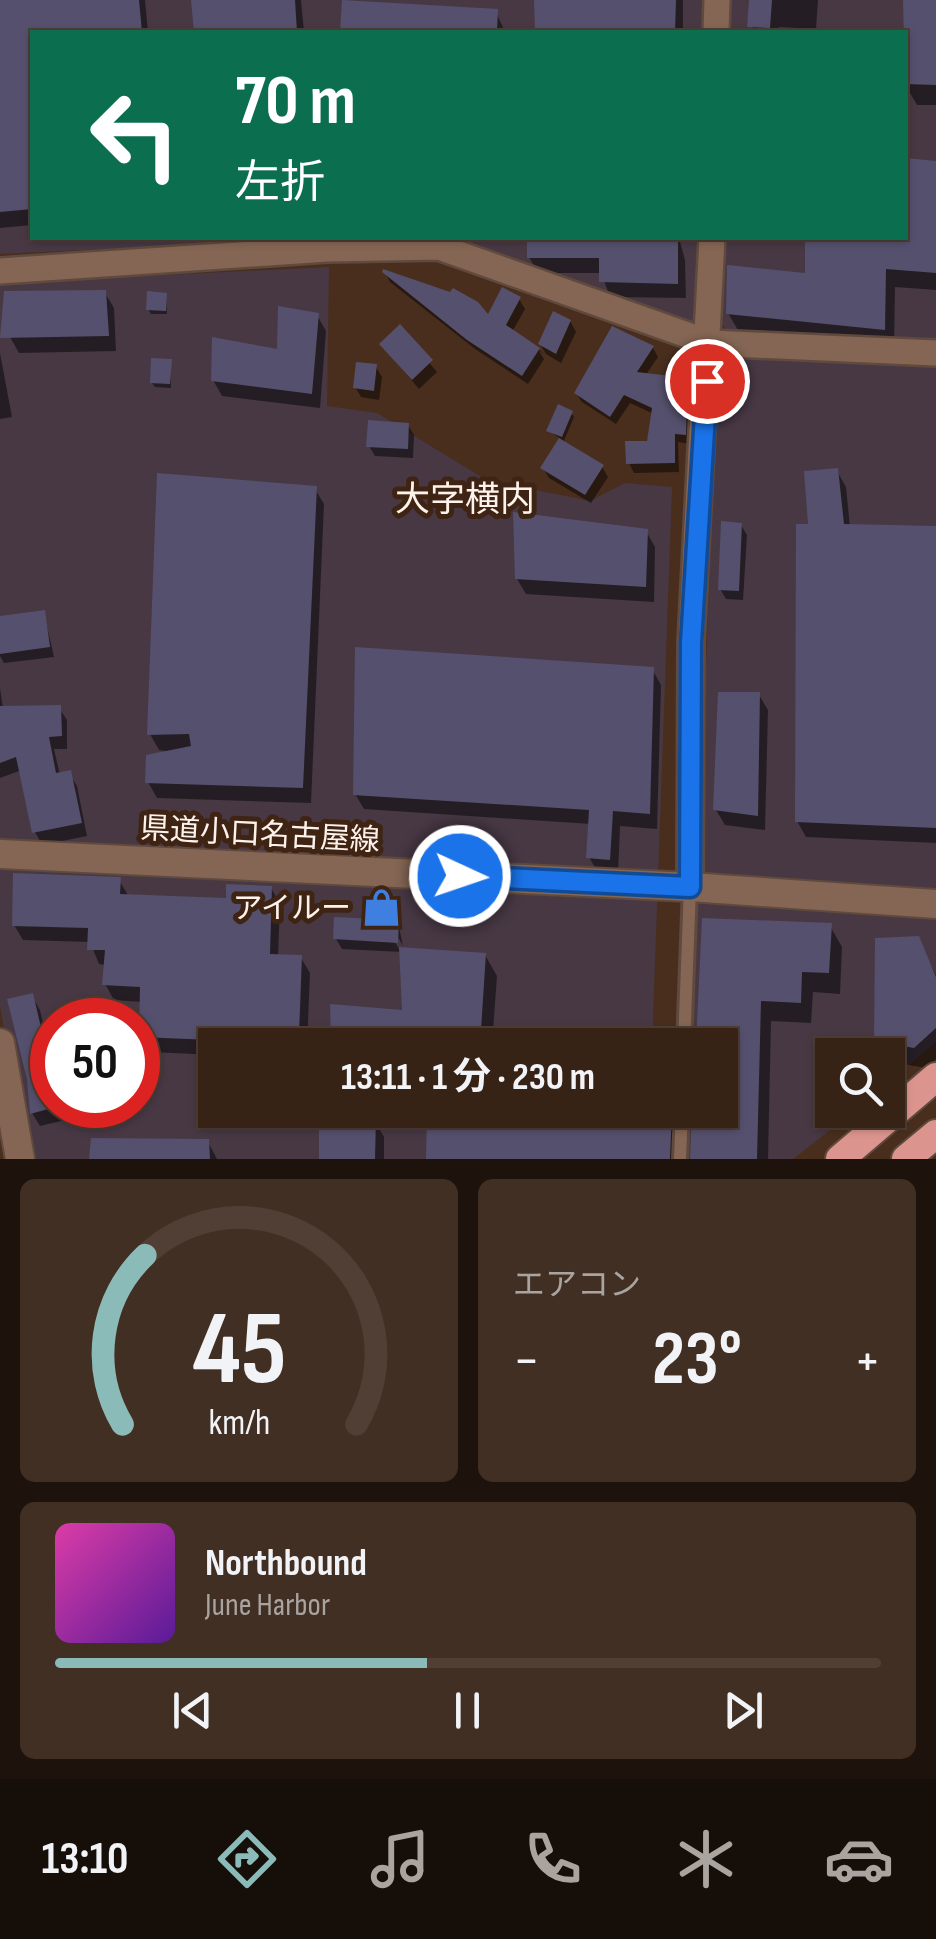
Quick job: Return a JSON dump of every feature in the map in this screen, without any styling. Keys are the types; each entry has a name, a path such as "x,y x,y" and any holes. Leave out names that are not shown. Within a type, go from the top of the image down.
{"highway":[{"path":"840,1159 936,1077"},
{"path":"906,1159 936,1134"}],"main road":[{"name":"県道小口名古屋線","path":"0,854 690,887 936,904"},
{"path":"0,1043 20,1159"}],"street":[{"path":"716,30 717,0"},
{"path":"690,887 691,643 710,343 712,240"},
{"path":"0,271 307,250 439,247 710,343 936,353"}],"lane":[{"path":"685,1028 690,887"},
{"path":"680,1159 681,1128"}],"shaded area":[{"path":"0,0 936,0 936,1042 905,1068 905,1038 815,1038 815,1128 833,1128 793,1159 687,1159 688,1128 738,1128 738,1028 692,1028 718,356 725,328 719,321 691,324 460,240 908,240 908,30 30,30 30,240 298,240 0,254"},
{"path":"329,267 327,406 377,413 486,480 590,501 625,483 672,487 653,1028 198,1028 198,1128 649,1128 648,1159 27,1159 0,1006 0,283"}],"building":[{"path":"0,0 139,0 142,30 30,30 30,209 0,212"},
{"path":"191,0 295,0 297,30 194,30"},
{"path":"342,0 498,9 497,30 340,30"},
{"path":"534,0 676,0 675,30 535,30"},
{"path":"749,0 772,0 770,28 747,27"},
{"path":"903,0 936,0 936,85 908,84 908,30 904,30"},
{"path":"908,158 936,161 936,273 886,269 885,330 726,314 727,265 805,273 805,240 908,240"},
{"path":"527,240 678,242 678,284 599,282 599,258 527,258"},
{"path":"383,269 450,292 453,288 478,302 488,314 502,287 521,297 506,325 540,348 522,376 467,340"},
{"path":"106,290 109,336 0,338 4,291"},
{"path":"147,291 167,293 166,311 146,310"},
{"path":"278,306 319,313 312,394 211,381 212,337 277,349"},
{"path":"553,311 571,320 556,354 538,344"},
{"path":"400,324 433,360 412,380 379,344"},
{"path":"612,326 654,346 637,372 688,378 686,435 675,434 675,463 626,464 625,441 647,441 652,408 624,395 610,417 574,393"},
{"path":"151,358 172,359 170,384 150,383"},
{"path":"356,362 377,364 374,391 353,388"},
{"path":"558,404 573,411 562,437 546,431"},
{"path":"368,420 409,423 408,449 366,447"},
{"path":"559,438 604,465 585,495 540,468"},
{"path":"838,468 844,524 936,526 936,828 795,822 796,524 808,524 804,471"},
{"path":"157,473 317,486 303,788 145,783 146,755 191,746 189,734 147,735"},
{"path":"513,512 648,529 646,587 515,579"},
{"path":"721,521 742,523 739,591 718,590"},
{"path":"45,610 50,647 0,654 0,616"},
{"path":"355,647 654,667 650,814 613,811 610,860 586,858 589,810 353,795"},
{"path":"718,692 760,692 758,816 713,810"},
{"path":"61,705 62,736 49,737 56,773 71,770 82,823 32,833 16,757 0,763 0,706"},
{"path":"13,873 121,877 120,894 226,898 226,884 272,886 270,954 302,955 299,1028 198,1028 198,1039 160,1038 160,998 140,998 140,987 102,985 105,950 87,950 88,928 12,926"},
{"path":"334,917 399,920 398,943 333,939"},
{"path":"702,918 832,923 829,973 802,972 801,1003 761,1001 757,1159 690,1159 691,1128 738,1128 738,1028 697,1028"},
{"path":"919,936 936,977 936,1028 914,1048 905,1046 905,1038 874,1038 875,938"},
{"path":"399,947 486,953 481,1028 331,1028 330,1004 402,1010"},
{"path":"33,993 34,998 30,998 30,1114 27,1079 7,999"},
{"path":"319,1128 376,1128 375,1159 319,1159"},
{"path":"427,1128 671,1128 670,1159 426,1159"},
{"path":"91,1138 209,1139 210,1159 89,1159"}],"place":[{"name":"アイルー","path":"381,908"}],"district":[{"name":"大字横内","path":"465,499"}],"route":[{"path":"460,876 690,887 691,643 707,381"}]}
